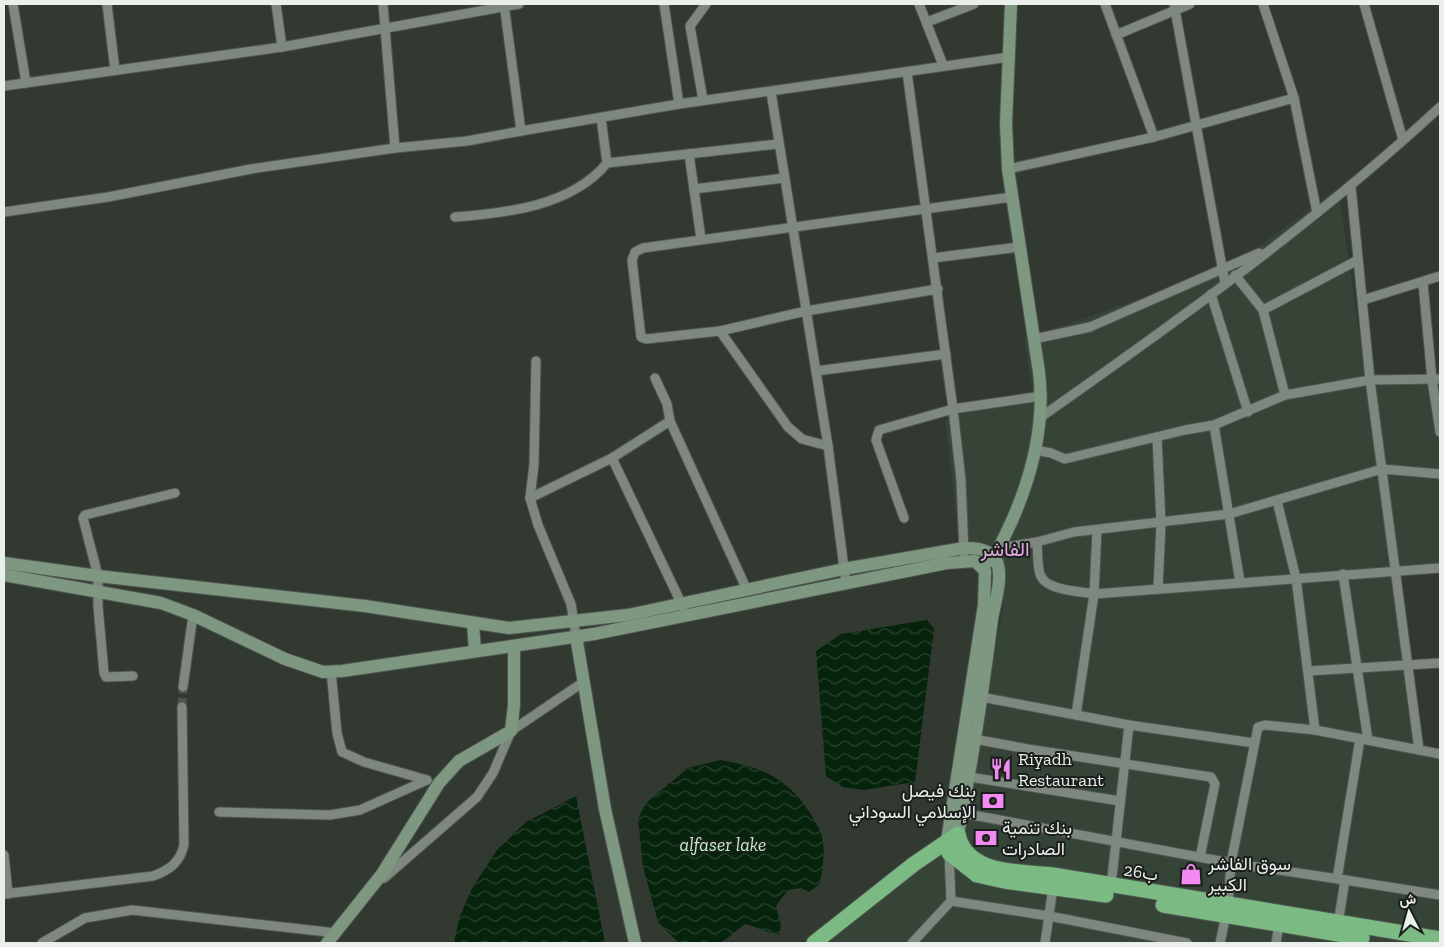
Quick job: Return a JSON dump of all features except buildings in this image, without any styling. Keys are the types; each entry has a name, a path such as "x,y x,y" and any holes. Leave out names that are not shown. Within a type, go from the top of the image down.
{"highway":[{"path":"814,943 914,864 955,848"},
{"name":"26ب","path":"955,848 983,865 1111,886 1336,934 1440,939"},
{"name":"26ب","path":"955,848 977,875 1004,881 1227,910 1279,924 1403,943"}],"street":[{"path":"13,4 26,83"},
{"path":"107,4 115,70"},
{"path":"276,4 282,47"},
{"path":"383,4 395,148"},
{"path":"4,86 282,47 386,29 504,5 519,4"},
{"path":"664,4 679,104"},
{"path":"703,100 690,26 706,4"},
{"path":"919,4 943,65"},
{"path":"927,22 956,7 974,4"},
{"path":"982,566 997,552 1019,508 1041,417 1042,396 1008,169 1006,123 1010,4"},
{"path":"1105,4 1154,137"},
{"path":"1116,35 1175,7 1190,4"},
{"path":"1263,4 1294,98 1317,213"},
{"path":"1364,4 1403,140"},
{"path":"504,5 522,131"},
{"path":"1175,7 1225,283"},
{"path":"4,212 108,197 251,169 395,148 468,141 703,100 771,92 943,65 1009,57"},
{"path":"907,72 954,409 961,480 964,561"},
{"path":"771,92 828,446 846,583"},
{"path":"1008,169 1154,137 1294,98"},
{"path":"1041,417 1147,342 1351,187 1440,108"},
{"path":"601,118 607,163"},
{"path":"454,217 481,215 560,197 583,186 607,163 778,144"},
{"path":"689,154 701,239"},
{"path":"694,189 784,178"},
{"path":"1351,187 1356,260 1363,300 1370,380 1419,750"},
{"path":"938,289 806,311 720,331 646,339 641,337 632,260 635,252 644,248 926,207 1012,197"},
{"path":"934,258 1019,247"},
{"path":"1034,339 1090,327 1272,247"},
{"path":"1263,310 1356,260"},
{"path":"1234,276 1263,310 1285,395"},
{"path":"1363,300 1424,283 1440,276"},
{"path":"1424,283 1436,379 1440,432"},
{"path":"1210,294 1248,412"},
{"path":"720,331 788,427 802,439 828,446"},
{"path":"816,371 946,354"},
{"path":"536,361 534,464 530,498 538,525 571,604 582,683 605,809 635,943"},
{"path":"655,378 667,404 670,421 747,590"},
{"path":"1034,450 1065,458 1214,426 1285,395 1370,380 1436,379"},
{"path":"904,518 876,440 880,430 954,409 1042,396"},
{"path":"530,498 612,458 670,421"},
{"path":"1214,426 1240,582"},
{"path":"1157,437 1161,523 1158,589"},
{"path":"612,458 686,615"},
{"path":"4,563 98,576 365,606 473,624 514,628 575,622 630,621 686,615 771,592 844,569 897,559 964,548 978,549 990,553 1074,532 1229,514 1382,469 1440,474"},
{"path":"133,676 106,677 98,576 84,523 85,515 175,493"},
{"path":"1277,501 1296,578 1315,730"},
{"path":"1076,715 1094,594 1097,530"},
{"path":"1037,542 1040,574 1044,582 1094,594 1440,568"},
{"path":"912,943 950,901 963,776 999,574 997,552"},
{"path":"897,559 899,572"},
{"path":"4,574 161,603 192,615 267,652 306,667 332,672 576,636 630,621 681,603 747,590 771,592 846,583 899,572 964,561 975,561 982,566 986,576 984,605 974,738 963,776 962,813 955,848"},
{"path":"1336,934 1341,880 1364,740 1358,667 1343,574"},
{"path":"183,687 192,615"},
{"path":"473,624 475,651"},
{"path":"369,891 477,797 492,773 511,731 514,705 514,628"},
{"path":"1308,671 1440,663"},
{"path":"332,672 337,733 342,752 364,762 433,781"},
{"path":"219,812 330,815 360,810 433,781 459,761 511,731 582,683"},
{"path":"976,696 1129,725 1254,743"},
{"path":"4,855 6,894 153,876 166,872 176,864 182,855 184,845 182,707"},
{"path":"1111,886 1129,725"},
{"path":"1220,943 1227,910 1231,863 1258,727 1265,725 1315,730 1440,754"},
{"path":"974,738 1028,749 1210,777 1215,784 1200,857"},
{"path":"963,776 1120,801"},
{"path":"327,943 369,891 433,781"},
{"path":"962,813 1231,863 1440,895"},
{"path":"1045,943 1053,886"},
{"path":"950,901 1049,916 1187,943"},
{"path":"42,943 85,918 132,910 336,933"},
{"path":"1276,943 1279,924"}],"shaded area":[{"path":"1338,188 1366,377 1440,373 1440,571 1398,574 1424,754 1440,757 1440,943 835,943 830,940 961,832 1004,601 959,542 945,420 1032,391 1024,339 1229,268"}],"water":[{"path":"927,620 934,629 915,782 863,790 843,787 826,776 816,651 841,634"},
{"name":"alfaser lake","path":"720,760 748,766 772,776 782,782 801,801 810,813 822,837 824,855 820,884 809,892 801,888 788,890 776,906 781,926 779,935 745,924 721,943 679,943 658,922 643,867 638,819 646,803 688,768"},
{"path":"576,796 605,943 454,943 459,919 471,890 497,850 526,822"}],"tunnel":[{"path":"182,707 183,687"}],"place":[{"name":"Riyadh Restaurant","path":"1001,769"},
{"name":"بنك فيصل الإسلامي السوداني","path":"993,801"},
{"name":"بنك تنمية الصادرات","path":"986,838"},
{"name":"سوق الفاشر الكبير","path":"1191,874"}],"district":[{"name":"الفاشر","path":"1005,549"}]}
